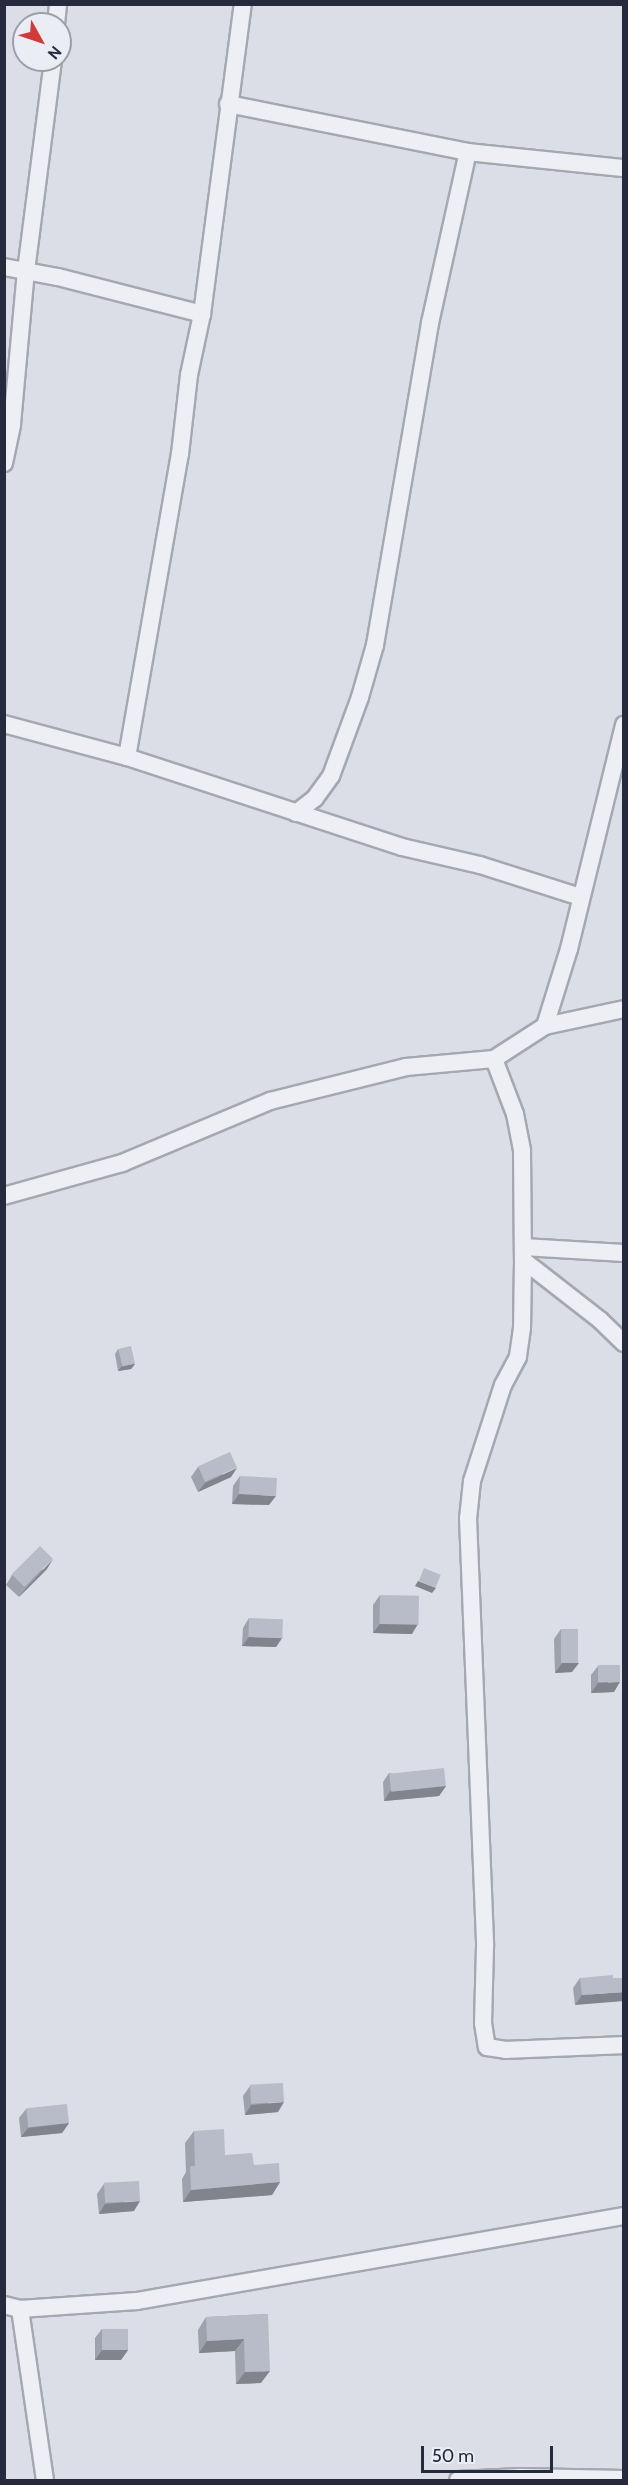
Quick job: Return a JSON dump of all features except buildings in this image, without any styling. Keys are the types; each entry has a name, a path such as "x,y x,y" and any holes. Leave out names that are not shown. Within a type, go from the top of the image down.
{"street":[{"path":"127,757 180,454 189,375 202,314 243,4"},
{"path":"4,463 12,424 26,271 51,72"},
{"path":"228,104 468,152 624,168"},
{"path":"296,813 315,798 330,776 360,697 375,645 430,323 468,152"},
{"path":"4,267 202,314"},
{"path":"4,724 127,757 402,847 480,865 580,897"},
{"path":"545,1026 569,949 624,725"},
{"path":"4,1196 122,1164 270,1101 406,1067 494,1059 545,1026 624,1009"},
{"path":"494,1059 515,1114 522,1151 523,1253 522,1328 518,1357 503,1386 472,1481 468,1518 485,1947 483,2023 488,2047 506,2050 624,2045"},
{"path":"523,1253 624,1253"},
{"path":"523,1253 624,1343"},
{"path":"45,2481 12,2307 137,2301 624,2216"},
{"path":"458,2481 520,2478 624,2479"}]}
